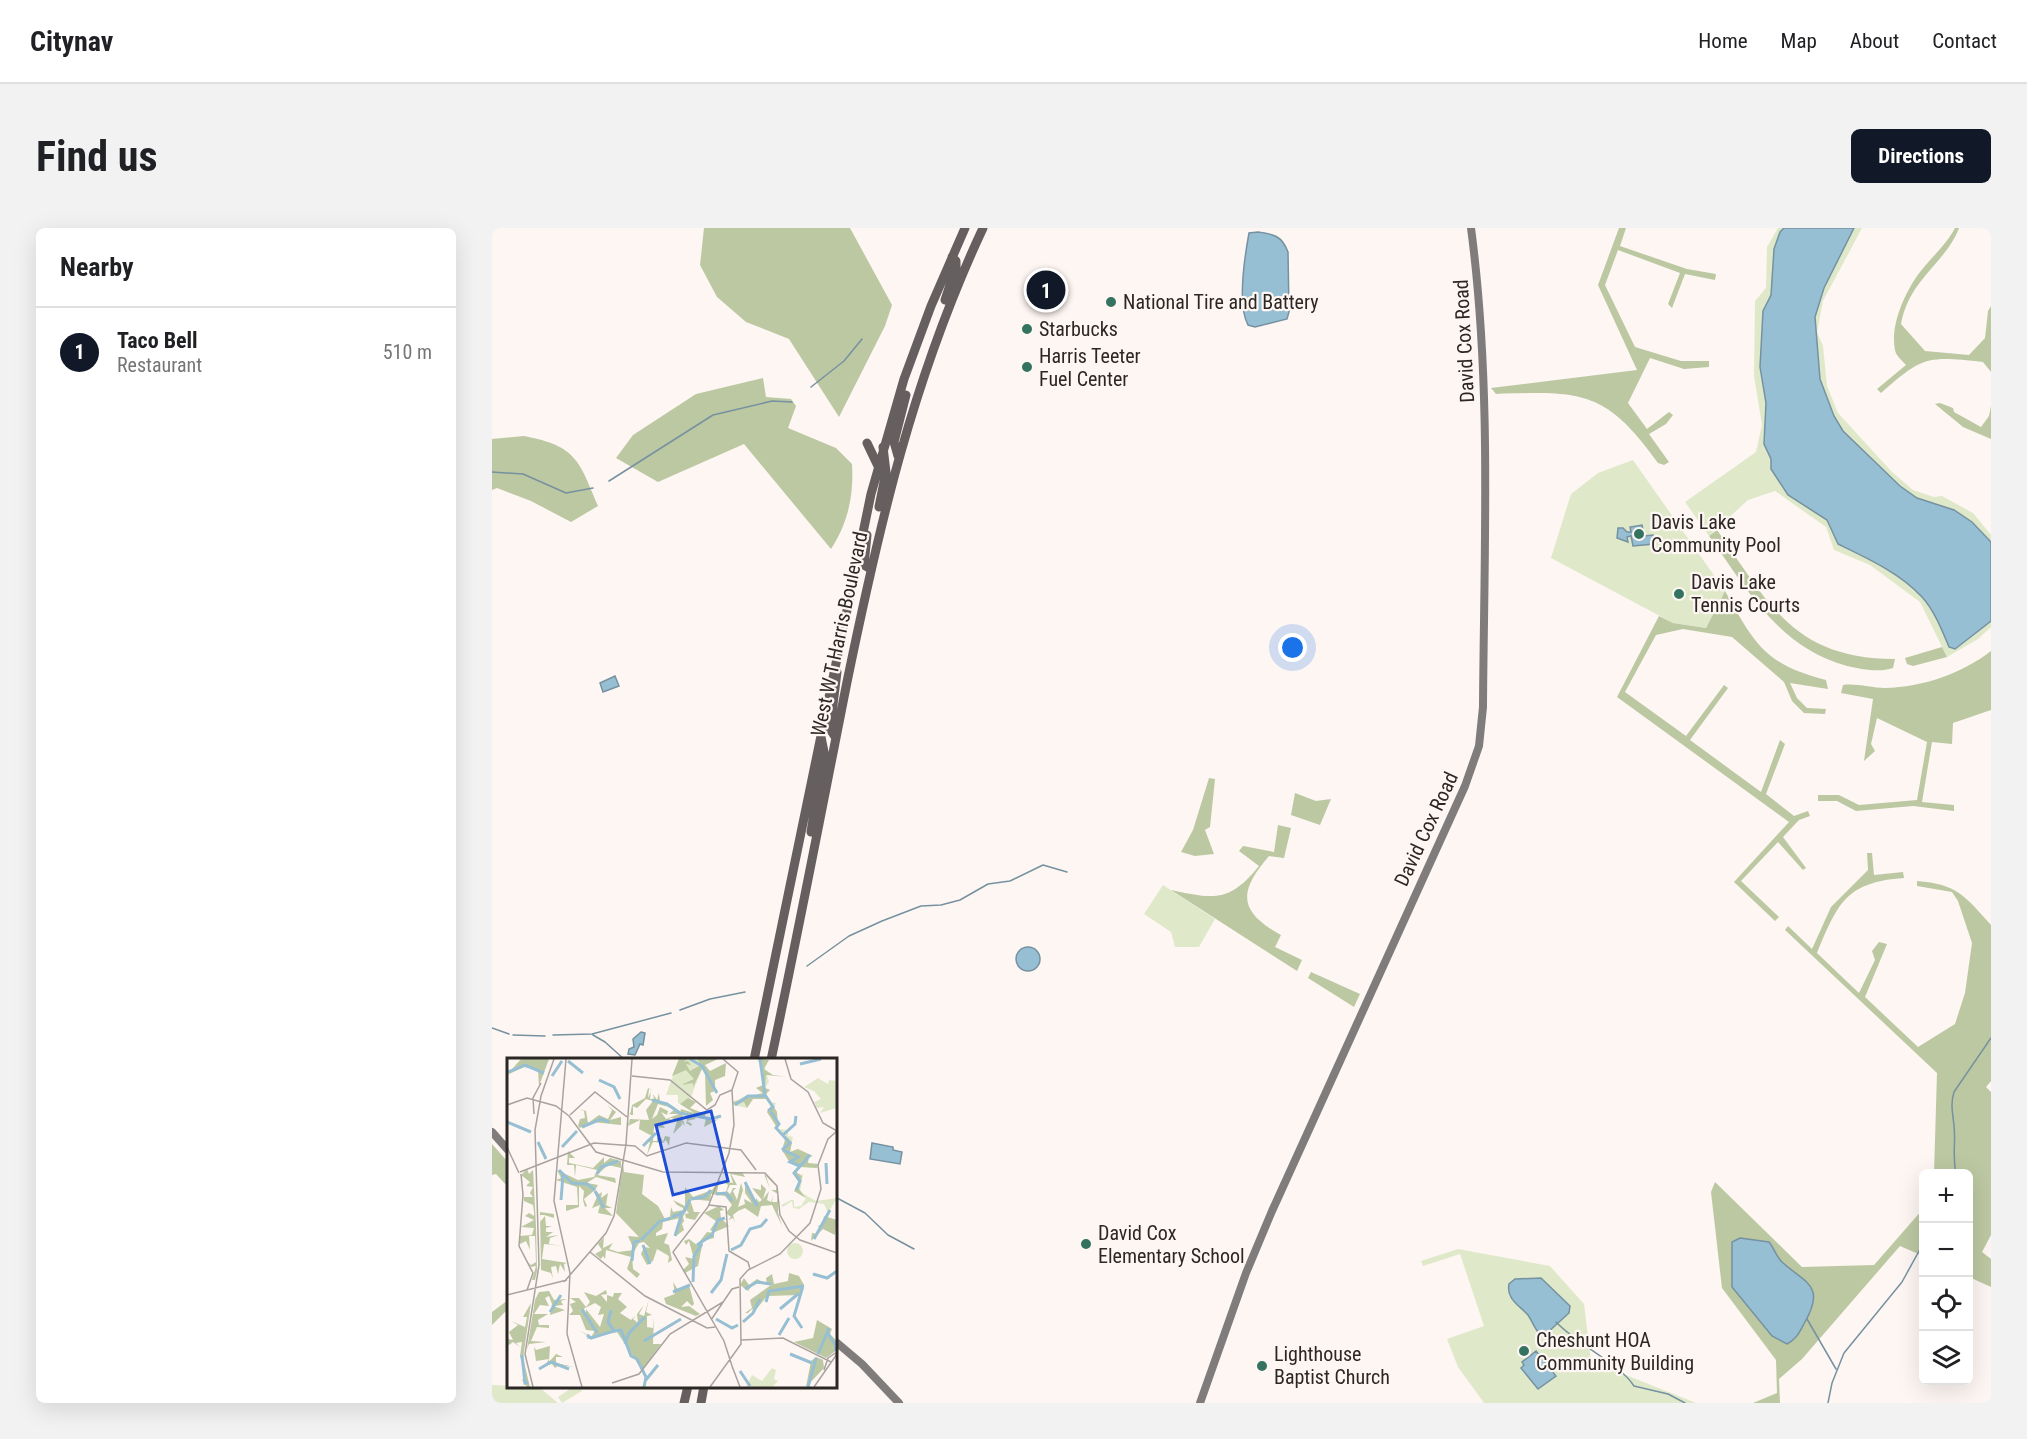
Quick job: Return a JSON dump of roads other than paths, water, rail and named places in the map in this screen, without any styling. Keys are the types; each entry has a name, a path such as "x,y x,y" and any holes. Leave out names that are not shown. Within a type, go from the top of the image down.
{"main road":[{"name":"West W T Harris Boulevard","path":"754,1058 820,733 878,466 931,306 964,228"},
{"name":"West W T Harris Boulevard","path":"771,1058 879,530 898,456 938,333 983,228"},
{"name":"David Cox Road","path":"1200,1403 1254,1252 1339,1058 1465,786 1479,746 1483,707 1484,398 1481,320 1471,228"},
{"path":"917,394 917,381 956,267 956,261 952,257"},
{"path":"898,456 894,442 914,369 932,318 931,306"},
{"path":"867,443 878,466"},
{"path":"879,530 877,522 887,460 883,447"},
{"path":"871,494 864,557 864,565 871,569"},
{"path":"836,738 830,729 836,696 837,655"},
{"path":"806,888 807,856 824,752 820,733"},
{"path":"492,1132 507,1149"},
{"path":"837,1343 899,1403"},
{"path":"684,1403 688,1388"},
{"path":"701,1403 704,1388"}],"water":[{"path":"1784,228 1854,228 1824,288 1815,317 1820,379 1834,416 1843,431 1900,486 1917,498 1954,510 1972,522 1991,542 1991,621 1955,649 1949,647 1930,608 1913,588 1883,567 1838,544 1827,520 1788,495 1771,469 1771,459 1764,444 1766,403 1760,367 1763,311 1771,295 1774,249 1780,232"},
{"path":"1258,232 1277,237 1283,242 1288,252 1289,312 1287,319 1255,327 1248,325 1242,293 1249,233"},
{"path":"1642,525 1644,536 1653,535 1654,544 1633,546 1631,536 1627,537 1628,542 1617,538 1618,528 1631,532 1630,527"},
{"path":"615,676 619,686 603,692 600,683"},
{"path":"1028,947 1037,950 1040,959 1037,968 1028,971 1019,968 1016,959 1019,950"},
{"path":"641,1032 645,1033 643,1045 640,1044 635,1055 628,1054 629,1049 634,1047 633,1039"},
{"path":"872,1143 893,1147 893,1150 902,1152 900,1164 870,1159"},
{"path":"1740,1238 1769,1242 1780,1260 1805,1280 1813,1292 1814,1300 1811,1310 1800,1332 1787,1344 1772,1336 1732,1287 1732,1242"},
{"path":"1541,1278 1570,1306 1569,1313 1546,1334 1538,1332 1528,1315 1509,1294 1509,1284 1515,1279"},
{"path":"1536,1351 1556,1376 1538,1389 1521,1368 1524,1365 1522,1362"}],"waterway":[{"path":"811,387 844,361 862,339"},
{"path":"609,481 713,415 772,401 792,402"},
{"path":"492,472 523,474 566,493 593,488"},
{"path":"807,966 849,936 921,906 941,905 960,900 988,884 1010,881 1043,865 1067,872"},
{"path":"680,1010 710,999 745,992"},
{"path":"553,1035 592,1034 671,1013"},
{"path":"492,1028 509,1034"},
{"path":"513,1035 545,1036"},
{"path":"593,1035 623,1058"},
{"path":"1955,1169 1952,1105 1954,1092 1991,1038"},
{"path":"837,1198 865,1213 888,1235 914,1249"},
{"path":"1828,1403 1832,1383 1844,1353 1902,1282 1919,1251"},
{"path":"1807,1319 1836,1369"},
{"path":"1556,1322 1619,1370 1634,1386 1668,1394 1685,1403"}],"place":[{"name":"Taco Bell","path":"1046,290"},
{"name":"National Tire and Battery","path":"1111,302"},
{"name":"Starbucks","path":"1027,329"},
{"name":"Harris Teeter Fuel Center","path":"1027,367"},
{"name":"Davis Lake Community Pool","path":"1639,534"},
{"name":"Davis Lake Tennis Courts","path":"1679,594"},
{"name":"David Cox Elementary School","path":"1086,1244"},
{"name":"Cheshunt HOA Community Building","path":"1524,1351"},
{"name":"Lighthouse Baptist Church","path":"1262,1366"}]}
